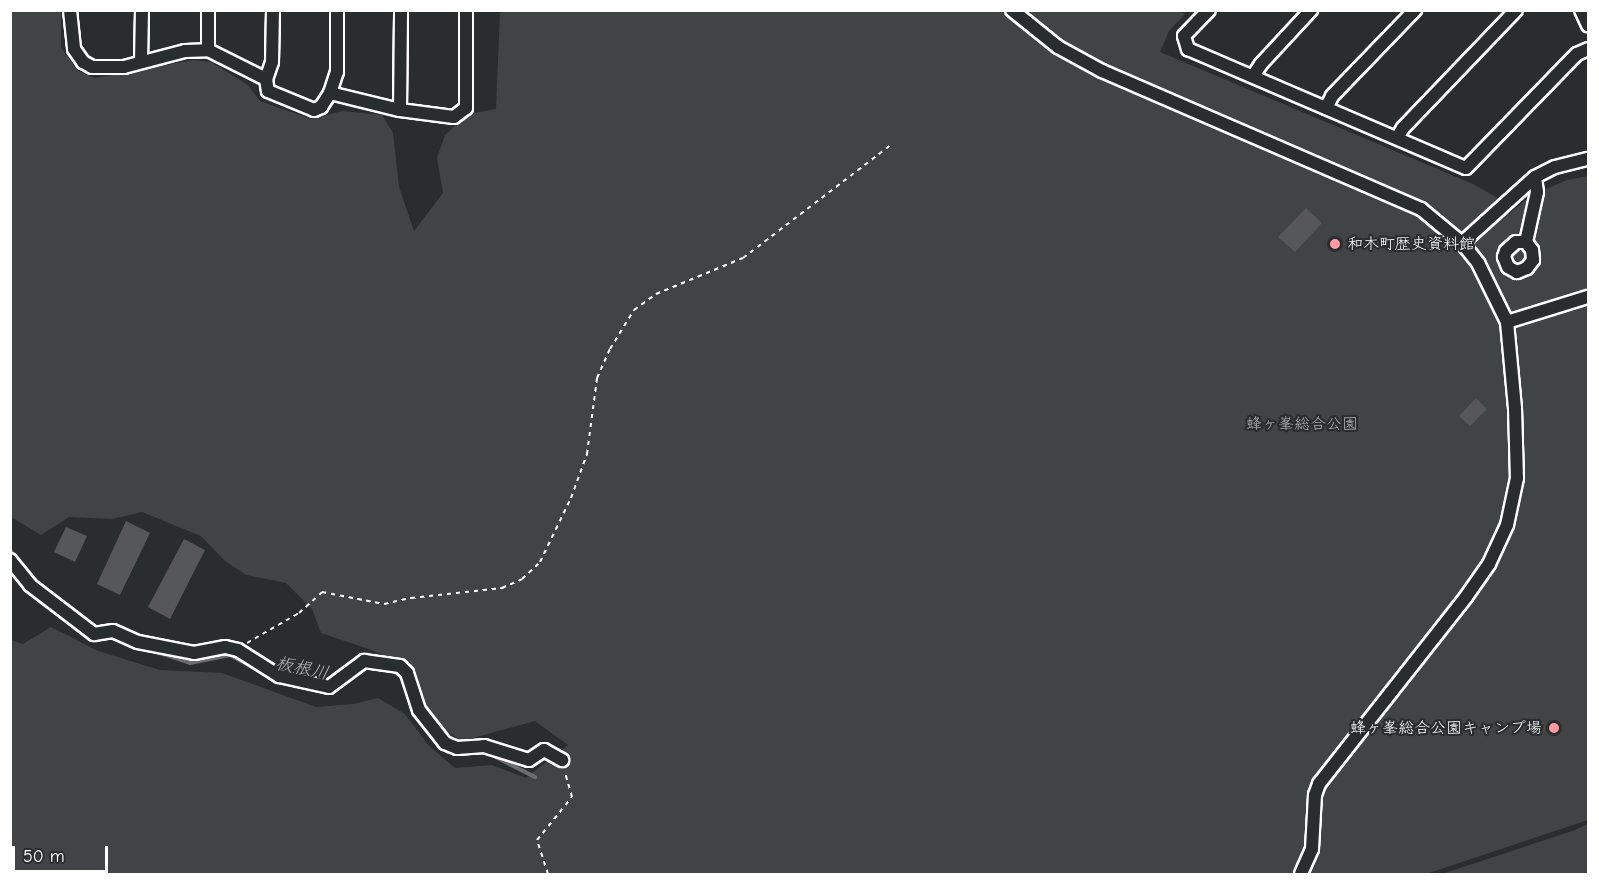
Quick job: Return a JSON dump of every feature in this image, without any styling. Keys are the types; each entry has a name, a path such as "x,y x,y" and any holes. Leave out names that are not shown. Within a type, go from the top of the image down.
{"street":[{"path":"70,10 74,49 83,62 92,67 124,67 185,51 208,50 266,79"},
{"path":"141,62 142,10"},
{"path":"208,10 208,50"},
{"path":"273,10 272,62 266,79 267,91 314,110 321,107 330,93 337,72 337,10"},
{"path":"400,110 401,10"},
{"path":"330,93 400,110 454,117 466,108 466,10"},
{"path":"1012,10 1058,47 1094,66 1421,208 1462,243 1478,263 1507,322 1515,408 1517,478 1507,525 1489,564 1466,597 1319,784 1315,795 1312,849 1301,874"},
{"path":"1209,10 1184,36 1188,49 1466,168 1577,54 1588,50"},
{"path":"1253,76 1261,64 1311,10"},
{"path":"1326,108 1332,96 1415,10"},
{"path":"1397,138 1403,128 1516,10"},
{"path":"1581,10 1588,25"},
{"path":"1462,243 1535,177 1555,167 1588,159"},
{"path":"1526,242 1537,192 1535,177"},
{"path":"1507,322 1588,297"},
{"path":"10,560 30,585 94,634 113,631 138,642 194,653 225,647 238,650 279,676 329,687 364,661 400,666 407,673 419,710 445,743 457,748 484,746 529,760 544,750 562,760"}],"path":[{"path":"238,650 265,630 299,613 322,592 384,604 411,598 502,588 522,579 540,562 571,498 588,454 597,378 610,349 634,310 656,294 743,258 891,145"},
{"path":"548,874 537,840 572,797 562,760"}],"green space":[{"name":"蜂ヶ峯総合公園","path":"11,11 61,11 61,48 78,71 95,78 193,60 211,62 248,85 260,101 311,119 342,111 382,115 393,133 399,187 414,231 443,193 437,158 445,135 468,114 496,109 500,13 504,11 1181,11 1185,14 1169,31 1160,52 1473,184 1496,197 1509,214 1530,196 1567,180 1588,176 1588,820 1426,874 11,874 11,640 23,644 51,627 98,651 160,670 222,673 316,707 353,704 378,698 405,714 428,745 455,768 492,765 526,778 568,745 535,721 462,741 424,712 411,667 372,650 321,633 312,609 286,583 246,575 224,560 201,536 142,512 112,519 69,517 41,535 11,517"},
{"path":"1588,824 1588,874 1442,874 1575,830"}],"building":[{"path":"1306,208 1322,223 1295,252 1278,237"},
{"path":"1476,398 1487,409 1470,426 1459,416"},
{"path":"126,521 150,533 120,595 97,584"},
{"path":"66,527 87,536 75,562 54,552"},
{"path":"184,539 205,550 170,619 148,607"}],"waterway":[{"name":"板根川","path":"10,550 37,584"},
{"name":"板根川","path":"79,615 100,630"},
{"name":"板根川","path":"154,651 190,663 230,655 278,681"},
{"name":"板根川","path":"332,690 368,667"},
{"name":"板根川","path":"393,671 401,676 414,715 441,748 448,752 488,753 535,777"}],"place":[{"name":"和木町歴史資料館","path":"1335,244"},
{"name":"蜂ヶ峯総合公園キャンプ場","path":"1554,728"}]}
